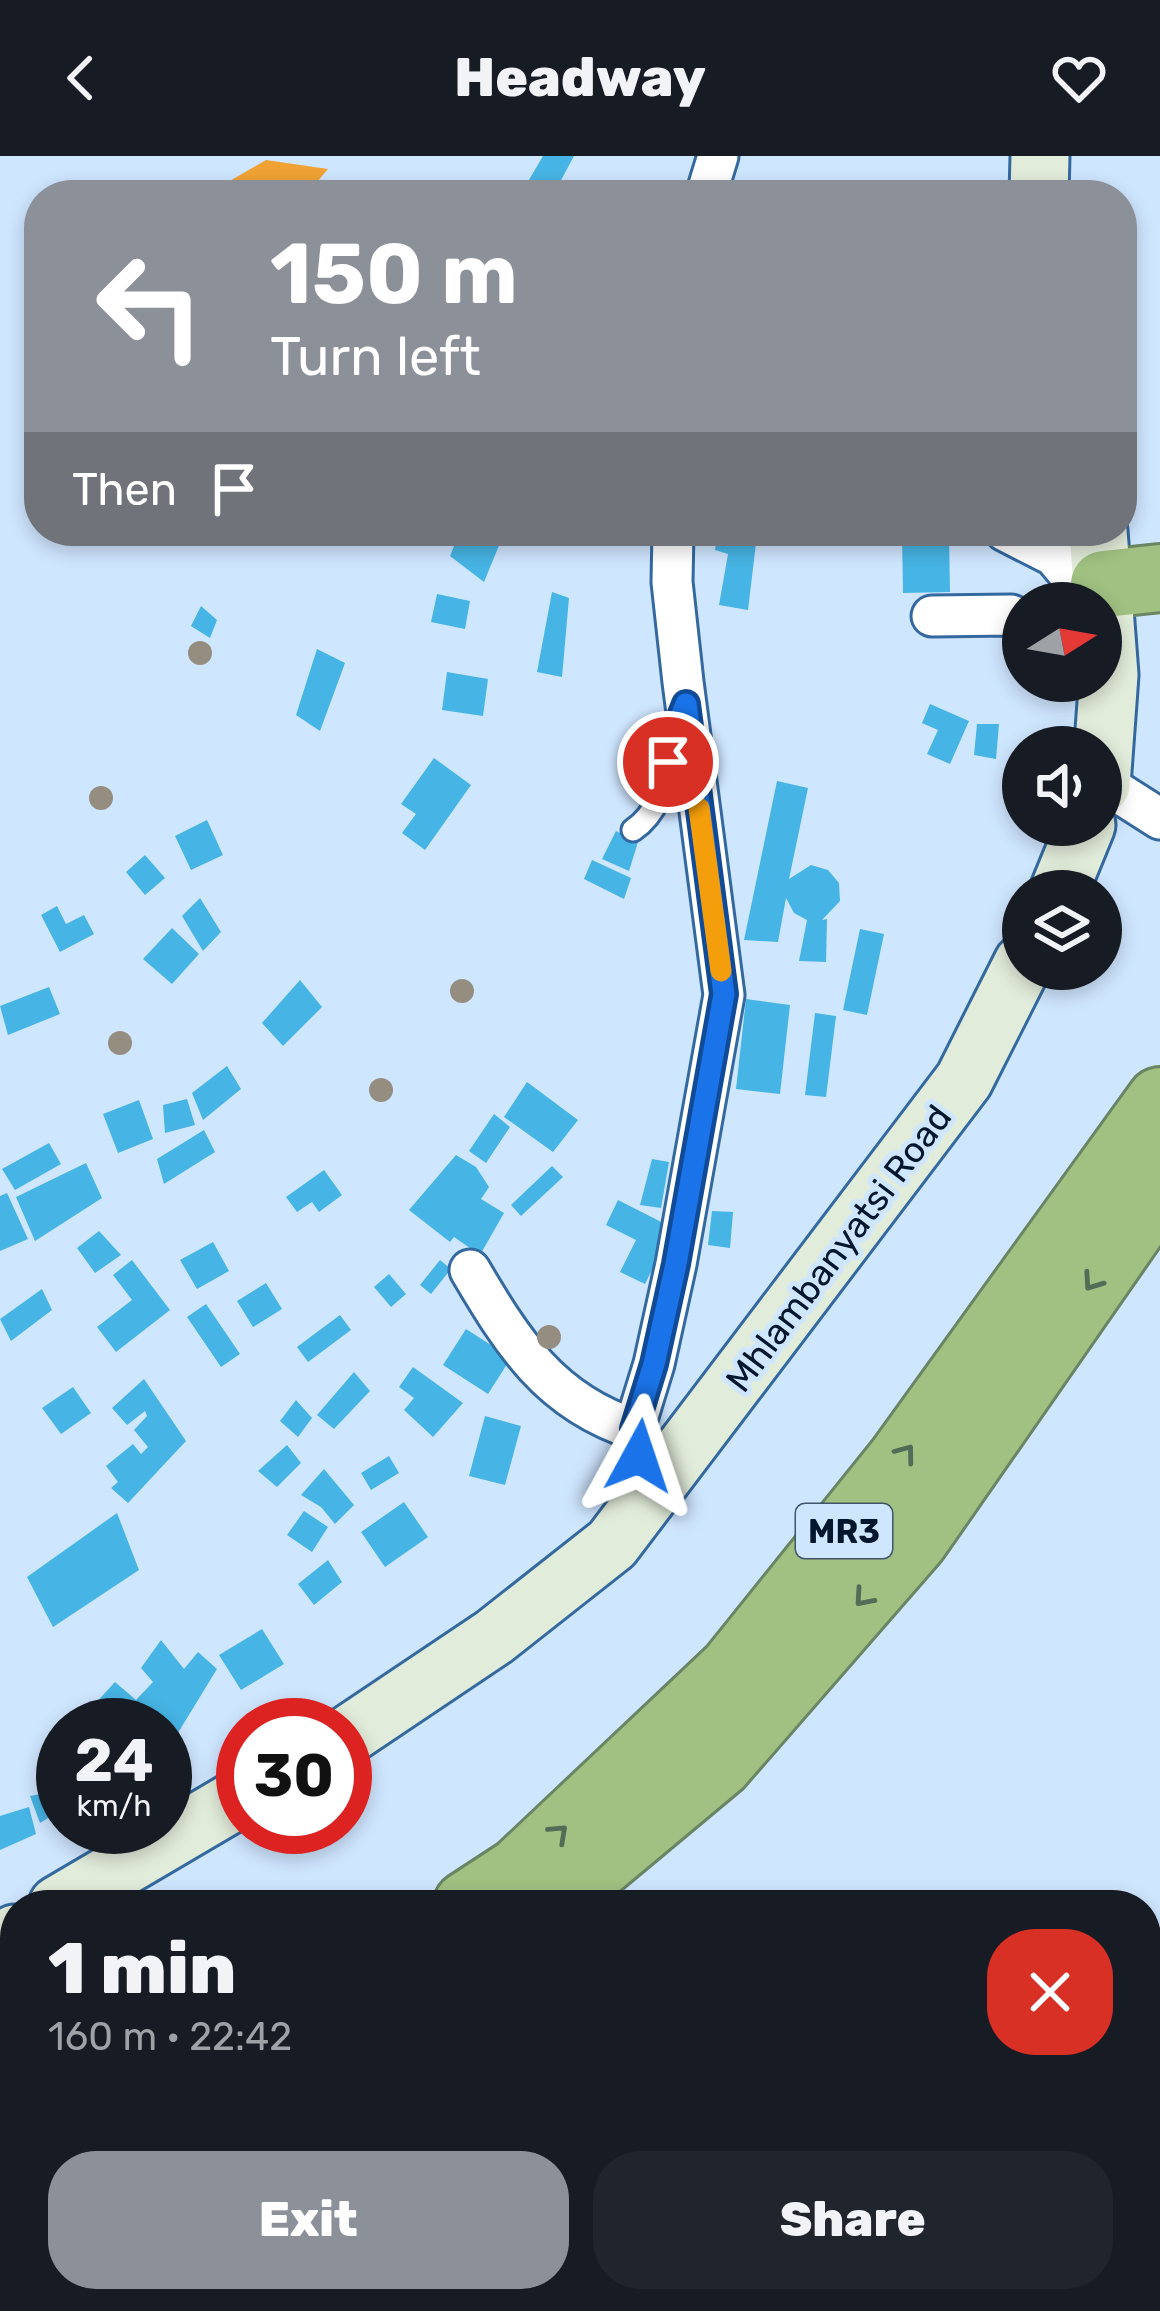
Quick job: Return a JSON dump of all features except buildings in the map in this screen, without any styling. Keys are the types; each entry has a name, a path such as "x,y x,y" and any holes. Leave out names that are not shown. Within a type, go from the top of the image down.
{"highway":[{"name":"MR3","path":"490,1890 519,1871 733,1670 900,1462 1160,1101"},
{"name":"MR3","path":"568,1890 718,1764 915,1539 1160,1187"}],"main road":[{"name":"Mhlambanyatsi Road","path":"372,1719 494,1636 612,1544 964,1080 1009,990"},
{"path":"83,1890 216,1812"}],"street":[{"path":"662,1481 639,1456 634,1429 676,1264 724,994 686,704 672,581 673,546"},
{"path":"1034,546 1100,582"},
{"path":"932,616 1002,615"},
{"path":"1122,796 1160,818"},
{"path":"470,1270 525,1356 553,1386 596,1414 634,1429"}],"lane":[{"path":"633,830 649,820 664,787 673,737 686,704"}],"shaded area":[{"path":"266,160 328,169 319,180 231,180"}],"slow traffic":[{"path":"699,808 721,971"}],"route":[{"path":"639,1456 634,1429 676,1264 724,994 686,704 668,762"}]}
